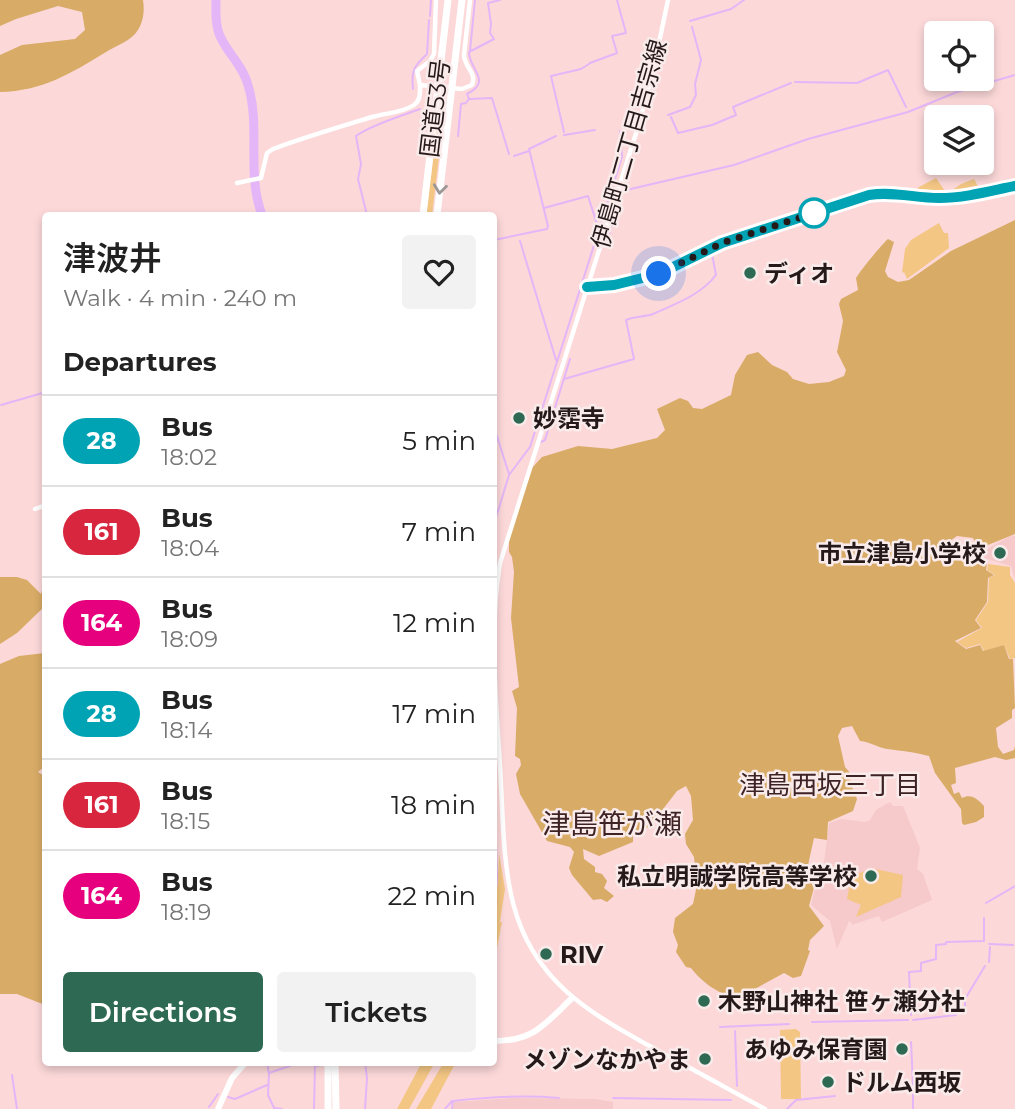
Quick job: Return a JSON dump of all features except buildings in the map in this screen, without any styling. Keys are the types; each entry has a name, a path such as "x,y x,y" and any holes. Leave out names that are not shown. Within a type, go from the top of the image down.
{"highway":[{"name":"国道53号","path":"423,212 446,0"},
{"name":"国道53号","path":"436,212 462,0"},
{"path":"328,1066 328,1109"},
{"path":"335,1066 336,1109"}],"main road":[{"path":"497,1041 513,1041 532,1035 572,998"},
{"path":"218,1109 232,1078 242,1066"}],"street":[{"path":"237,183 261,177 267,153 272,149 324,131 392,114 418,102 420,85 417,71 430,61 433,54 436,0"},
{"path":"420,85 468,88 473,81 474,75 464,63 470,0"},
{"name":"伊島町二丁目吉宗線","path":"497,582 504,546 639,124 668,0"},
{"path":"587,287 614,285 659,274 722,243 869,195 890,193 926,198 956,197 1015,186"},
{"path":"35,509 42,506"},
{"name":"伊島町二丁目吉宗線","path":"497,694 505,842 514,905 523,931 540,963 572,998 605,1022 765,1109"}],"shaded area":[{"path":"0,0 143,0 143,14 137,31 131,38 80,67 43,85 0,92 0,55 22,45 75,39 85,30 82,12 58,6 0,26"},
{"path":"441,98 446,98 432,212 426,212"},
{"path":"936,178 947,194 974,179 980,190 947,195 914,192"},
{"path":"1015,220 1015,534 978,549 973,538 957,536 940,548 939,555 948,559 987,563 986,570 994,575 988,578 987,602 975,620 981,628 955,641 966,649 980,645 983,651 1004,645 1009,659 1013,659 1015,708 1012,710 1012,718 996,728 998,747 1003,754 1014,750 1015,746 1015,758 1006,760 995,757 955,768 956,783 951,785 954,794 959,792 962,798 974,798 984,806 984,817 964,825 961,809 935,773 929,756 860,741 852,726 842,728 838,736 845,767 852,775 850,782 857,799 853,811 828,822 827,840 814,838 808,865 820,865 809,906 824,926 810,940 810,951 801,976 793,978 784,973 751,991 751,994 734,996 722,993 704,982 691,968 686,967 676,952 678,945 673,932 675,918 693,904 697,885 694,857 686,844 685,834 693,820 691,796 686,786 677,791 650,826 633,835 633,842 599,856 583,849 584,859 595,867 595,872 602,874 607,881 604,888 614,896 607,902 601,899 593,900 572,875 569,868 574,852 570,847 547,841 520,794 516,774 521,765 520,759 515,756 517,708 512,691 519,687 511,618 514,572 509,552 509,537 532,468 542,457 578,446 612,449 657,438 665,430 657,409 680,398 688,401 693,408 702,409 731,395 735,375 747,355 758,352 793,379 809,384 829,382 844,376 846,370 837,352 843,321 839,304 841,299 858,290 856,278 888,239 894,242 885,271 888,277 898,282 909,280 951,251"},
{"path":"939,223 944,233 948,233 949,248 907,279 904,272 902,273 905,249 911,240"},
{"name":"市立津島小学校","path":"1015,536 1015,580 1011,566 984,558 987,549"},
{"path":"988,564 1010,567 1010,575 1015,583 1015,658 1010,659 1004,645 984,651 980,644 966,648 957,642 982,628 976,620 988,602 989,578 995,575 987,570"},
{"path":"0,577 27,580 41,594 42,590 42,609 17,633 0,644"},
{"path":"42,653 42,769 38,772 42,774 42,1004 17,994 0,994 0,664 19,656"},
{"name":"私立明誠学院高等学校","path":"890,802 893,806 903,806 920,848 917,869 923,874 932,900 882,922 879,916 851,925 849,921 837,949 830,921 811,905 818,875 823,871 829,823 841,819 865,822 870,820 876,810"},
{"path":"499,853 505,889 497,948"},
{"path":"871,868 903,875 901,897 856,917 861,905 847,899 851,877"},
{"path":"796,1029 800,1032 801,1099 781,1099 780,1030"},
{"path":"420,1066 433,1066 409,1109 397,1109"},
{"path":"442,1066 454,1066 431,1109 416,1109"},
{"path":"513,1098 595,1099 613,1102 613,1109 453,1109 454,1102"}],"waterway":[{"path":"216,0 219,34 243,72 252,101 255,183 261,212"},
{"path":"430,16 431,0"},
{"path":"470,51 475,0"},
{"path":"458,136 461,104 466,103 469,99 467,94 475,89 479,80 469,52 494,39 490,33 488,3 500,0"},
{"path":"590,63 617,53 612,36 626,33 617,0"},
{"path":"690,21 731,9 744,0"},
{"path":"413,89 414,69 427,54 429,20"},
{"path":"668,115 690,107 696,95 695,84 701,60 692,27"},
{"path":"564,132 551,76 581,69 589,64"},
{"path":"795,82 857,83 888,70 906,107"},
{"path":"606,245 622,191 734,165 808,139 908,112 957,92 1015,75"},
{"path":"671,117 678,133 712,125 736,115 733,107 791,83"},
{"path":"470,99 492,98 509,154"},
{"path":"366,212 358,179 361,164 356,136 378,124 420,109"},
{"path":"564,135 595,130"},
{"path":"497,514 509,475 530,447 622,157 620,131"},
{"path":"497,239 547,229 529,149 556,136"},
{"path":"514,156 529,151"},
{"path":"544,208 588,196 597,224 600,224"},
{"path":"771,232 880,198 952,203"},
{"path":"520,241 556,360"},
{"path":"564,379 634,359 626,320 653,314 703,288 716,275 712,254 719,249"},
{"path":"541,442 545,440 570,359"},
{"path":"1,405 42,393"},
{"path":"497,436 509,474"},
{"path":"986,903 1015,886"},
{"path":"946,942 984,941 984,918"},
{"path":"911,1015 909,972 921,971 921,963 936,959 936,945 946,944"},
{"path":"989,944 1013,945"},
{"path":"989,962 990,947"},
{"path":"965,1013 965,999 985,966"},
{"path":"913,1020 956,1015"},
{"path":"812,1022 908,1020"},
{"path":"720,1027 789,1024"},
{"path":"735,1031 737,1086"},
{"path":"911,1042 913,1085"},
{"path":"268,1066 268,1095 274,1108 282,1109"},
{"path":"269,1073 289,1066"},
{"path":"314,1109 315,1066"},
{"path":"365,1109 366,1066"},
{"path":"12,1075 17,1109"},
{"path":"228,1097 235,1099 267,1085"},
{"path":"913,1091 913,1109"},
{"path":"209,1107 218,1094"},
{"path":"787,1109 796,1100 835,1096"},
{"path":"452,1109 453,1101 519,1097 559,1098"},
{"path":"613,1098 731,1100"},
{"path":"445,1109 452,1101"}],"bus line":[{"name":"28","path":"587,287 614,285 659,274 722,243 869,195 890,193 926,198 956,197 1015,186"}],"place":[{"name":"ディオ","path":"750,273"},
{"name":"妙霑寺","path":"519,418"},
{"name":"市立津島小学校","path":"1000,553"},
{"name":"私立明誠学院高等学校","path":"871,876"},
{"name":"RIV","path":"546,954"},
{"name":"木野山神社 笹ヶ瀬分社","path":"704,1001"},
{"name":"あゆみ保育園","path":"902,1049"},
{"name":"メゾンなかやま","path":"705,1059"},
{"name":"ドルム西坂","path":"828,1082"}],"district":[{"name":"津島西坂三丁目","path":"830,785"},
{"name":"津島笹が瀬","path":"612,824"}],"route":[{"path":"659,274 722,243 814,213"}]}
